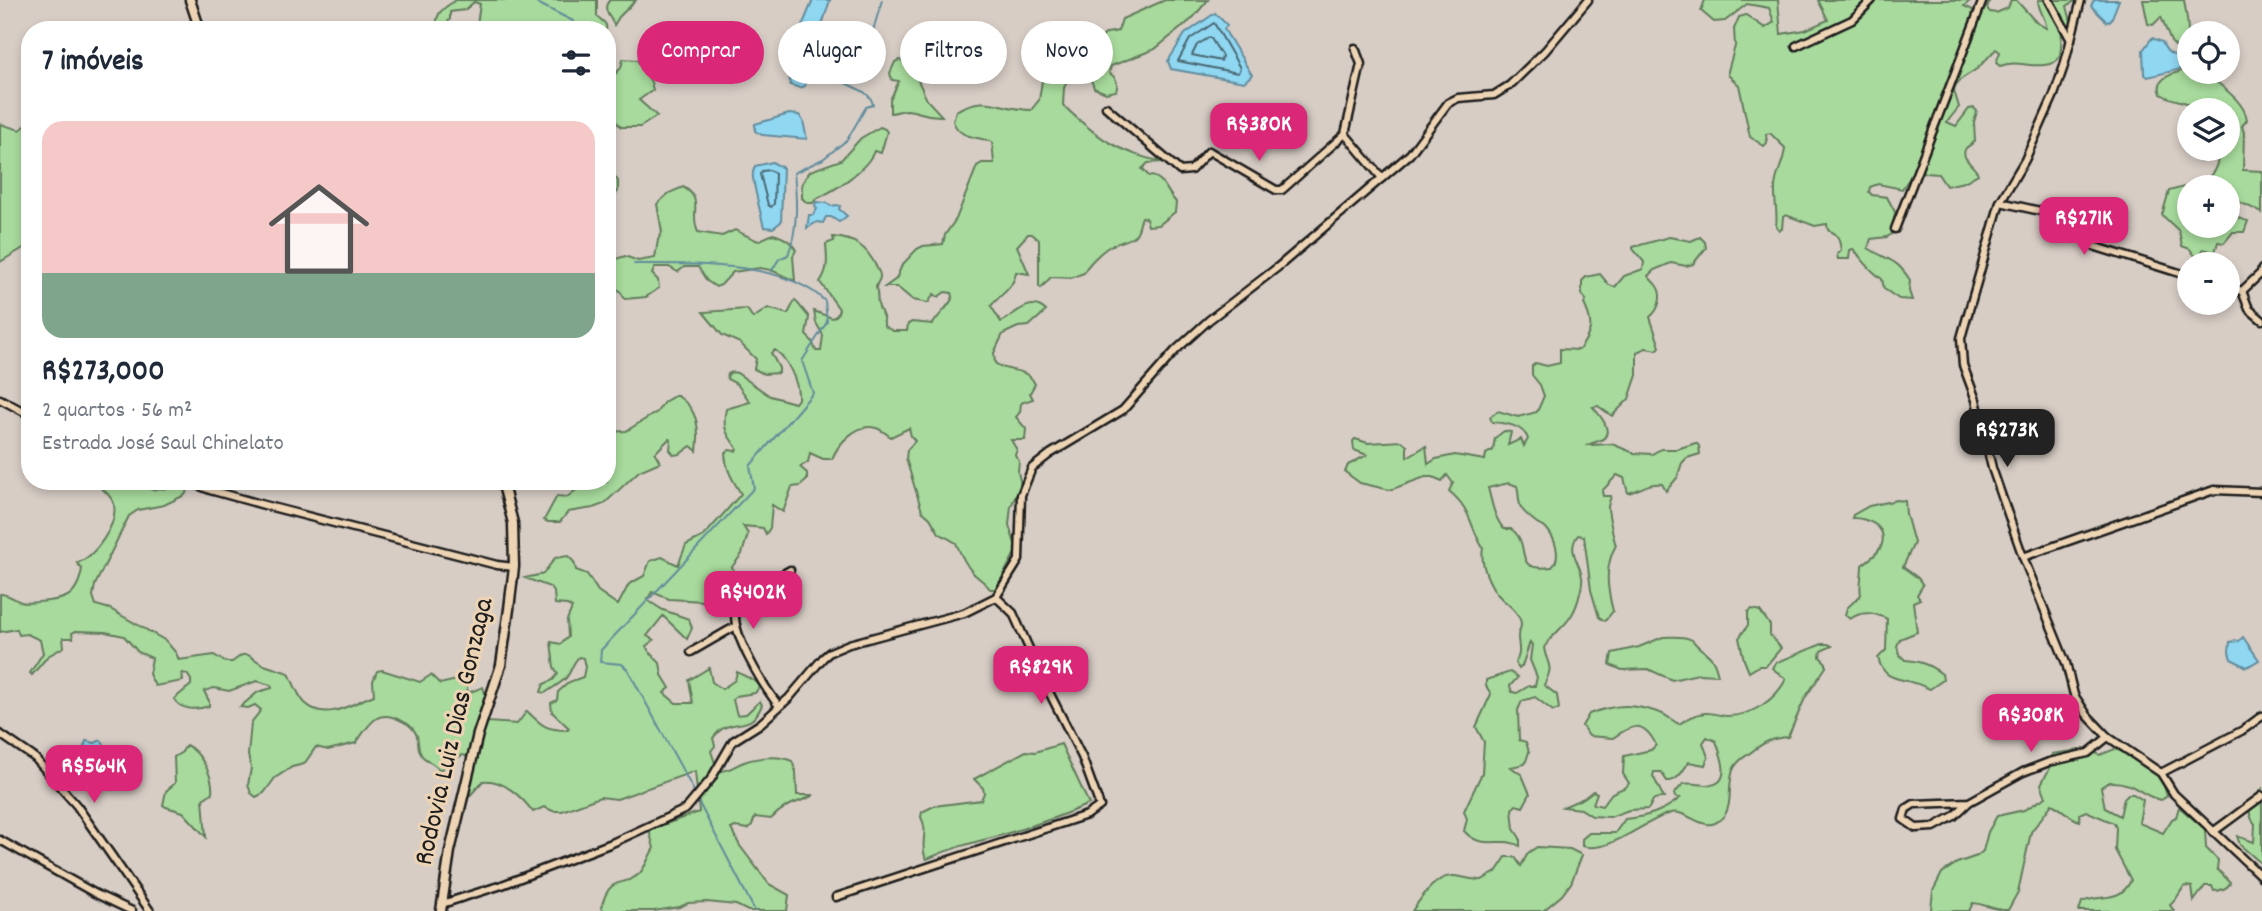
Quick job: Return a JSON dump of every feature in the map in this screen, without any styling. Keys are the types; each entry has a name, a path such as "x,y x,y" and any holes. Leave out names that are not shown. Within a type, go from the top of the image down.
{"main road":[{"path":"190,0 197,21"},
{"name":"Rodovia Luiz Dias Gonzaga","path":"441,907 462,797 500,665 514,567 513,523 504,490"}],"street":[{"path":"441,907 612,843 687,808 711,779 733,741 760,724 789,698 830,652 849,644 964,613 996,597 1018,560 1021,495 1032,468 1050,454 1123,410 1176,350 1209,320 1278,267 1410,154 1443,107 1458,98 1494,95 1510,85 1545,51 1588,0"},
{"path":"1796,46 1853,20 1872,0"},
{"path":"1895,229 1983,0"},
{"path":"2049,0 2071,40"},
{"path":"2081,0 2054,95 2025,160 2000,202 1961,338 1963,365 1976,401 1992,468 2023,557 2066,663 2074,695 2087,715 2108,737 2161,773 2174,794 2262,877"},
{"path":"1106,107 1180,171 1191,170 1209,151 1279,191 1345,134 1360,64 1355,48"},
{"path":"1345,134 1382,178"},
{"path":"2000,202 2076,219 2082,223 2084,237 2090,245 2177,272"},
{"path":"2262,272 2242,291 2252,314 2262,320"},
{"path":"0,399 21,410"},
{"path":"210,490 497,565 514,567"},
{"path":"2023,557 2214,490 2262,492"},
{"path":"779,706 750,660 734,618 741,603 790,570"},
{"path":"836,897 1087,815 1100,806 1082,757 1013,612 996,597"},
{"path":"691,652 736,626"},
{"path":"2161,773 2243,730 2262,716"},
{"path":"0,734 35,758 77,806 150,911"},
{"path":"1969,802 1914,804 1906,809 1903,819 1916,828 1934,827 1954,816 1969,802 2040,765 2088,753 2108,737"},
{"path":"2213,832 2262,796"},
{"path":"0,840 132,911"}],"green space":[{"path":"456,0 597,0 597,16 603,21 478,21 480,4 474,2 465,10 450,12 449,21 437,21 438,15"},
{"path":"610,0 636,0 616,22 612,21 606,9"},
{"path":"1165,0 1208,0 1192,19 1155,49 1113,65 1113,32 1118,31 1122,19"},
{"path":"1705,0 1778,0 1781,34 1805,30 1828,20 1818,0 1971,0 1964,6 1973,10 1971,27 1985,0 1990,0 1987,8 1990,12 1996,13 2008,8 2011,0 2016,0 2036,22 2046,28 2038,0 2076,0 2067,6 2074,34 2062,31 2060,54 2055,62 2044,65 2000,66 1996,63 2000,52 1996,49 1955,86 1959,107 1947,122 1956,126 1969,109 1974,108 1977,111 1974,122 1975,141 1966,148 1964,155 1978,174 1964,182 1946,186 1938,174 1916,169 1902,189 1878,184 1870,187 1869,192 1872,195 1887,197 1895,212 1892,234 1871,239 1868,248 1896,263 1905,273 1910,280 1912,300 1899,299 1884,289 1882,279 1853,249 1850,250 1849,259 1838,259 1837,254 1841,250 1839,240 1828,230 1827,224 1815,226 1786,215 1783,217 1782,229 1779,230 1776,226 1775,187 1785,148 1770,133 1766,134 1767,143 1764,146 1750,137 1739,85 1728,75 1735,46 1734,29 1739,17 1746,15 1765,28 1774,22 1769,8 1747,4 1725,21 1714,22 1701,11"},
{"path":"2143,0 2184,0 2187,21 2177,21 2177,48 2171,42 2161,17 2153,25 2148,24"},
{"path":"623,59 637,60 637,84 652,84 653,90 639,100 657,116 640,127 621,127 616,122 616,73 621,68"},
{"path":"900,60 900,84 920,84 927,100 942,116 907,110 890,113 890,100 899,81 892,80 890,73 895,62"},
{"path":"2177,73 2177,84 2219,84 2234,98 2171,98 2161,94 2160,88 2162,80"},
{"path":"1113,76 1116,80 1116,91 1106,93 1094,88 1093,84 1113,84"},
{"path":"1042,84 1066,84 1063,105 1086,126 1120,148 1163,162 1148,163 1142,169 1149,176 1158,179 1176,202 1175,212 1159,225 1148,226 1146,218 1142,217 1135,235 1107,248 1090,263 1084,273 1071,278 1051,277 1041,288 1039,240 1028,234 1017,246 1029,274 1016,272 1009,287 991,306 1001,322 1028,306 1034,305 1046,311 1029,326 1018,327 1003,334 994,353 995,363 1022,372 1032,378 1035,384 1030,393 1033,399 1021,403 1016,417 1026,429 1025,440 1011,440 1017,450 1015,455 1019,461 1021,485 1011,506 1009,525 1015,553 996,589 990,589 973,573 956,543 939,533 922,511 906,459 907,450 915,441 909,428 891,437 869,427 849,436 832,459 823,459 810,453 808,462 800,467 807,473 807,480 800,486 792,487 783,512 772,505 770,528 766,534 763,528 743,526 748,534 742,554 732,567 738,586 703,601 669,599 652,592 647,600 663,610 689,619 692,628 687,639 663,616 647,636 654,640 646,646 660,663 662,675 670,688 664,693 676,703 693,703 689,680 709,668 712,682 722,689 735,680 737,672 760,686 755,693 736,696 733,700 737,715 746,714 760,701 762,705 754,718 728,726 713,738 715,746 711,751 715,763 722,771 756,759 787,759 792,761 796,772 797,795 814,795 787,807 771,819 755,817 748,829 731,829 740,846 769,884 789,895 787,911 748,911 736,905 707,902 688,903 654,911 605,911 601,908 613,885 634,878 644,867 654,848 649,830 699,812 695,771 617,799 600,797 562,811 544,807 533,812 511,790 490,781 483,781 467,799 471,758 463,755 453,759 440,770 421,755 417,736 411,727 405,722 386,716 374,720 356,743 328,750 316,747 304,764 292,767 275,778 264,793 256,797 248,785 251,768 248,755 251,723 261,710 255,705 240,707 258,692 272,688 271,685 257,681 229,691 214,688 204,691 209,706 190,708 181,706 174,699 191,685 187,674 182,673 183,681 155,686 149,674 152,658 138,652 124,636 76,631 72,633 73,638 63,638 64,647 48,656 32,675 30,673 43,653 40,640 27,634 19,635 17,629 0,632 0,594 27,603 62,598 73,592 82,569 77,563 98,547 112,521 114,505 104,490 188,490 185,495 164,505 138,510 129,516 95,585 93,596 96,605 110,609 166,641 179,660 214,655 225,662 232,662 242,655 248,655 264,665 289,673 302,700 313,709 322,711 340,710 374,695 373,681 377,671 382,670 420,682 431,675 440,684 465,678 468,693 483,687 486,696 481,707 476,736 480,740 487,722 517,724 527,711 545,726 568,730 552,712 551,703 557,700 558,692 569,682 583,677 583,658 577,659 564,680 545,693 541,692 544,684 558,674 554,667 551,642 561,644 568,637 567,620 572,608 555,604 554,592 550,587 525,578 543,574 555,558 568,556 574,562 576,570 587,574 598,591 618,605 629,584 644,576 650,561 662,557 678,565 686,545 704,536 741,494 727,465 725,453 729,450 736,451 737,448 730,439 724,421 726,409 750,402 737,384 727,379 728,374 737,373 770,396 795,403 798,399 795,379 780,354 775,350 771,353 779,373 764,374 754,369 756,359 740,343 722,335 703,312 747,309 753,318 768,308 788,314 795,300 809,317 806,335 816,351 821,351 823,335 816,323 814,311 832,318 837,315 839,309 820,282 826,268 826,244 834,241 833,237 859,245 872,259 880,274 876,287 884,326 893,331 907,331 908,324 912,322 933,324 951,301 952,293 945,292 938,297 934,294 928,303 913,300 897,287 885,287 896,279 902,265 917,249 943,244 977,166 994,163 992,142 960,131 953,121 956,111 976,103 993,103 1031,110 1039,100"},
{"path":"2240,104 2247,120 2242,126 2243,170 2262,171 2262,213 2240,202 2240,175 2210,175 2218,161 2240,161"},
{"path":"0,124 20,130 21,249 0,262"},
{"path":"880,127 887,132 881,153 874,151 857,172 813,203 807,203 802,198 802,183 810,171 841,160 861,138"},
{"path":"683,187 690,192 695,202 698,232 722,236 735,230 758,241 773,234 789,241 796,250 793,256 795,281 760,268 733,272 716,287 707,281 698,267 684,267 678,272 669,267 655,267 652,274 658,280 659,288 646,297 625,299 616,290 616,259 625,256 638,261 655,258 662,232 657,204 669,193"},
{"path":"2177,189 2177,229 2162,215 2169,191"},
{"path":"2240,218 2248,221 2244,232 2240,232"},
{"path":"1669,237 1691,241 1700,237 1706,248 1693,264 1686,266 1671,263 1654,270 1648,276 1660,293 1658,306 1650,317 1660,347 1657,350 1646,348 1637,352 1637,375 1629,399 1612,416 1598,406 1593,407 1604,421 1607,430 1603,439 1588,445 1612,444 1634,453 1652,454 1661,449 1677,449 1696,443 1700,454 1687,458 1682,463 1677,478 1666,491 1662,484 1657,484 1628,493 1624,478 1617,475 1602,491 1603,496 1611,496 1608,511 1616,545 1608,578 1613,611 1605,621 1599,617 1591,590 1584,536 1578,535 1573,546 1582,581 1577,604 1574,612 1544,648 1550,669 1544,685 1557,695 1559,709 1553,711 1535,697 1522,701 1518,710 1519,740 1526,742 1529,752 1525,764 1511,767 1522,775 1530,794 1523,807 1516,805 1512,809 1514,829 1520,838 1520,846 1506,842 1478,841 1464,831 1467,819 1464,811 1482,773 1484,742 1476,727 1491,694 1486,680 1510,672 1518,677 1510,686 1512,692 1517,693 1529,686 1535,686 1537,677 1530,660 1532,645 1530,642 1519,669 1515,663 1519,653 1520,621 1489,582 1484,568 1483,548 1466,511 1449,491 1453,483 1447,475 1442,481 1425,477 1390,490 1360,483 1345,472 1348,465 1367,455 1354,450 1353,441 1402,441 1407,446 1407,457 1426,446 1428,464 1436,459 1455,455 1485,460 1486,454 1493,450 1495,438 1504,431 1511,432 1508,445 1521,439 1524,446 1528,439 1526,434 1508,424 1492,422 1490,417 1498,411 1518,417 1537,412 1544,396 1532,375 1532,366 1536,363 1547,366 1560,363 1560,349 1579,350 1590,328 1584,304 1586,300 1582,295 1582,281 1586,277 1600,274 1609,285 1615,287 1624,276 1643,269 1644,262 1633,247","holes":["1509,483 1517,486 1521,508 1535,522 1545,527 1554,542 1557,558 1552,567 1539,568 1526,562 1518,535 1511,529 1504,529 1496,515 1488,488"]},
{"path":"2180,238 2228,238 2224,243 2218,242 2215,252 2203,249 2202,252 2192,252 2182,246"},
{"path":"676,395 689,406 696,419 697,451 691,446 674,455 670,450 669,439 655,453 660,462 639,471 604,504 568,512 560,522 544,520 557,496 567,497 576,490 616,490 616,432 626,431 657,412 664,402"},
{"path":"1905,501 1914,543 1903,567 1923,585 1917,595 1920,599 1913,602 1917,632 1900,639 1897,646 1899,654 1905,660 1925,664 1942,674 1943,680 1930,689 1887,674 1884,670 1878,658 1886,650 1887,619 1868,613 1850,619 1845,615 1847,608 1861,595 1862,565 1879,550 1883,537 1874,524 1852,518 1853,515 1869,506"},
{"path":"1752,609 1760,611 1770,625 1770,635 1781,648 1766,666 1759,666 1749,672 1739,638 1748,625 1748,612"},
{"path":"1663,637 1692,640 1712,659 1718,675 1698,674 1672,680 1648,669 1622,670 1610,665 1612,653 1639,647"},
{"path":"1822,644 1832,646 1821,651 1820,657 1826,667 1805,698 1788,737 1766,742 1738,762 1732,774 1728,808 1721,819 1708,824 1684,814 1671,813 1615,841 1593,847 1582,846 1582,839 1589,833 1615,833 1625,819 1647,815 1667,807 1680,798 1674,794 1683,784 1711,785 1722,779 1723,773 1716,741 1707,737 1703,743 1708,757 1705,765 1689,762 1680,775 1671,781 1667,781 1661,772 1654,772 1653,776 1664,798 1654,799 1648,809 1629,810 1610,817 1592,816 1581,809 1563,807 1593,791 1597,793 1593,804 1602,806 1612,793 1629,783 1623,774 1624,756 1651,750 1656,745 1646,731 1636,727 1613,738 1589,736 1582,726 1589,714 1608,708 1632,706 1663,714 1679,724 1701,714 1727,716 1745,713 1769,700 1786,679 1772,668 1775,663"},
{"path":"1061,744 1089,804 1031,826 961,846 927,859 925,857 922,812 934,806 981,800 983,788 974,779 1026,751 1035,752"},
{"path":"186,745 197,753 211,780 212,793 203,799 206,837 183,812 163,805 166,791 175,783 174,757 182,752"},
{"path":"2087,749 2100,755 2115,749 2137,757 2161,776 2167,796 2163,799 2151,797 2125,784 2109,782 2101,787 2105,808 2120,816 2124,798 2133,794 2143,800 2139,823 2163,833 2176,817 2179,807 2205,829 2206,848 2218,860 2217,869 2230,882 2228,886 2214,891 2212,886 2205,886 2194,901 2192,887 2185,886 2170,905 2174,911 2079,911 2082,902 2116,895 2127,887 2131,880 2115,850 2114,823 2086,811 2079,814 2080,821 2052,804 2031,832 2018,892 2008,910 1973,903 1969,911 1933,911 1933,891 1942,873 1983,851 1988,832 1997,816 2024,810 2046,797 2041,784 2050,768 2052,754"},
{"path":"2262,789 2262,864 2240,845 2237,836 2254,842 2255,824 2249,810 2252,801"},
{"path":"1537,847 1570,849 1582,855 1571,883 1562,895 1543,911 1412,911 1420,899 1441,879 1454,876 1482,880 1496,872 1506,857 1515,857 1521,866 1528,853"}],"water":[{"path":"813,0 830,0 823,21 804,21"},
{"path":"2094,0 2119,0 2111,20 2107,22 2091,6"},
{"path":"1215,13 1227,25 1224,29 1252,75 1244,82 1171,69 1168,61 1185,34"},
{"path":"2152,38 2162,42 2168,52 2177,56 2177,70 2148,77 2144,74 2143,50"},
{"path":"790,84 805,84 800,88"},
{"path":"789,114 799,115 807,139 762,135 755,131 755,124"},
{"path":"772,162 783,168 781,222 773,228 764,227 753,175 755,166"},
{"path":"816,202 840,206 839,209 847,216 839,222 826,217 823,223 817,222 807,228 809,215 813,215 817,209"},
{"path":"2243,637 2259,660 2247,667 2231,659 2229,652 2230,642 2239,641"},
{"path":"101,740 106,748 87,766 83,750 86,741 95,743"}],"waterway":[{"path":"531,0 573,21"},
{"path":"771,272 779,259 788,255 794,235 794,173 823,159 847,140 866,107 873,105 868,95 838,78 833,67 839,56 855,56 869,44 882,0"},
{"path":"634,264 708,265 760,271 807,288 825,301 827,322 802,361 813,393 750,466 754,488 601,650 600,662 622,664 628,670 695,793"},
{"path":"699,803 755,911"}]}
